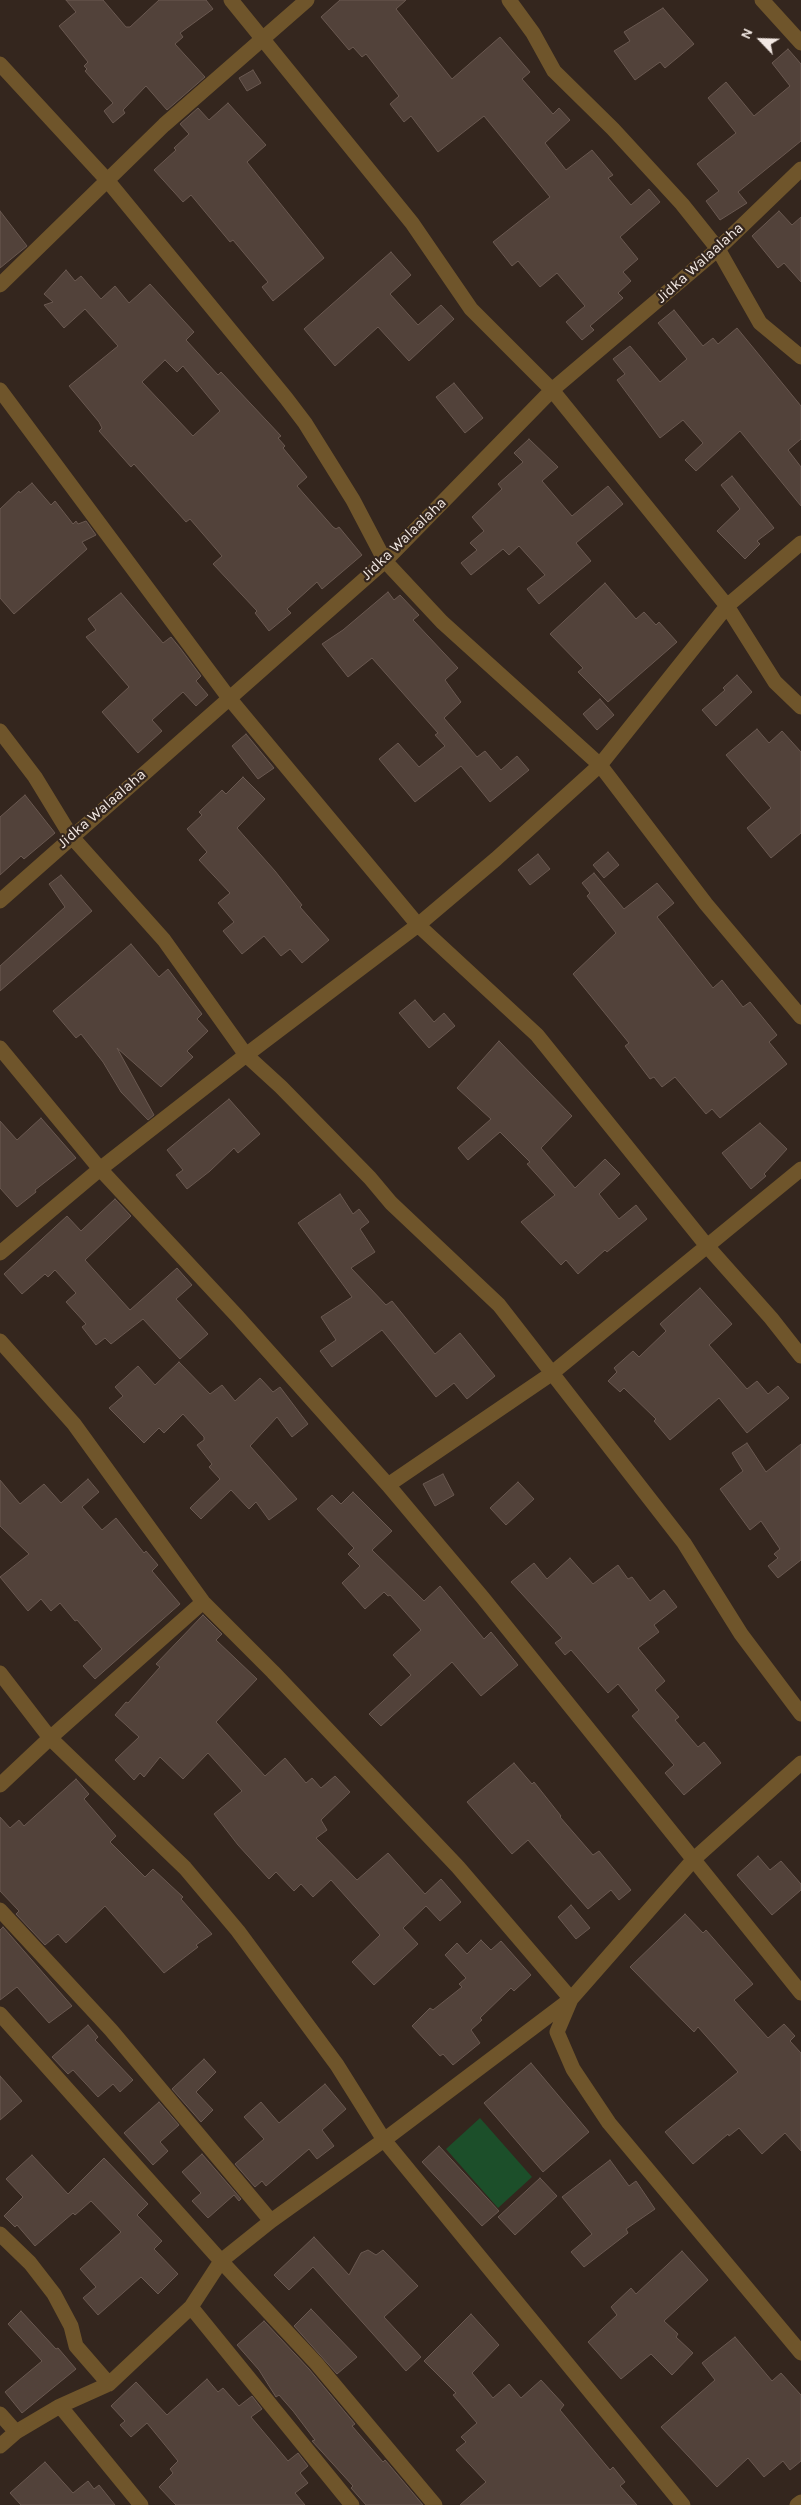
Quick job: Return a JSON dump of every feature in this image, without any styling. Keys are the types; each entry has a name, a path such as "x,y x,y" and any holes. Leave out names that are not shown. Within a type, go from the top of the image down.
{"street":[{"path":"231,0 412,223 471,309 552,390 728,606 775,682 801,706"},
{"path":"0,285 164,125 307,0"},
{"path":"509,0 554,71 654,172 718,249 760,323 801,357"},
{"path":"762,0 801,43"},
{"path":"0,64 107,180 246,348 305,424 353,500 385,561 442,622 600,764 706,904 801,1017"},
{"name":"Jidka Walaalaha","path":"0,901 71,836 385,561 552,390 718,249 801,169"},
{"path":"0,390 229,698 418,925 537,1035 707,1246 771,1318 801,1356"},
{"path":"0,1253 100,1169 246,1055 418,925 496,859 600,764 728,606 801,543"},
{"path":"0,731 35,778 71,836 164,940 246,1055 281,1087 370,1178 391,1203 499,1305 684,1543 741,1634 801,1714"},
{"path":"0,1048 100,1169 238,1316 388,1485 483,1598 801,1993"},
{"path":"388,1485 551,1374 801,1170"},
{"path":"0,1341 74,1424 203,1602 273,1672 458,1867 571,1998"},
{"path":"0,1785 203,1602"},
{"path":"0,1673 50,1738 186,1868 289,1999 337,2065 384,2140 683,2505"},
{"path":"0,2446 16,2432 60,2406 109,2384 191,2307 221,2261 271,2221 384,2140 571,1998 694,1859 801,1763"},
{"path":"0,1910 111,2030 271,2221"},
{"path":"571,1998 557,2032 573,2069 608,2123 801,2353"},
{"path":"0,2014 221,2261 316,2363 435,2505"},
{"path":"0,2234 30,2263 54,2294 71,2326 76,2346 109,2384"},
{"path":"191,2307 352,2505"},
{"path":"60,2406 141,2505"},
{"path":"0,2414 16,2432"},
{"path":"797,2505 801,2502"}],"green space":[{"path":"480,2118 532,2177 498,2208 446,2149"}],"building":[{"path":"66,0 103,0 126,27 130,27 159,0 206,0 213,9 180,33 183,37 175,44 205,77 167,110 146,86 123,110 125,113 113,123 104,111 113,103 85,71 87,69 84,66 88,62 59,26 76,12"},
{"path":"340,0 406,0 396,9 452,79 500,37 530,72 522,79 553,114 559,108 570,120 545,143 566,170 592,150 613,175 608,178 631,205 649,189 660,202 620,237 638,259 623,272 631,281 618,293 623,298 590,326 594,330 582,340 566,322 585,306 557,273 540,287 518,261 512,266 493,242 550,197 484,116 438,152 411,116 404,122 390,104 399,96 366,54 362,57 353,47 349,50 321,17"},
{"path":"663,8 694,44 665,68 660,62 635,80 614,51 630,41 624,32"},
{"path":"788,49 801,64 801,141 738,192 747,203 720,220 706,201 719,191 697,164 736,133 708,98 726,82 754,116 790,86 772,63"},
{"path":"253,70 261,83 247,91 239,78"},
{"path":"228,103 266,145 247,162 324,258 273,301 262,287 268,282 233,240 230,242 191,195 183,202 154,170 176,150 174,148 189,134 180,124 198,108 209,120"},
{"path":"0,211 27,246 0,268"},
{"path":"779,211 792,225 801,217 801,282 784,263 778,268 752,236"},
{"path":"391,252 411,275 390,294 418,325 441,305 454,319 409,361 378,327 335,366 304,329"},
{"path":"66,270 75,281 81,276 101,299 115,286 129,303 150,284 194,332 186,340 218,375 221,372 281,436 278,438 285,446 283,448 307,477 297,486 333,527 336,529 339,527 362,555 322,589 317,582 287,609 291,613 269,631 255,613 257,611 213,564 222,556 190,519 186,522 134,464 131,467 99,431 102,428 99,422 69,386 118,346 85,309 64,328 44,305 53,302 44,294","holes":["165,360 177,372 183,366 220,411 193,436 142,382"]},
{"path":"674,310 703,346 713,338 718,344 737,328 801,406 801,439 788,450 801,467 801,506 740,431 696,471 685,460 703,443 683,420 660,438 617,380 625,374 613,359 630,346 660,382 687,359 658,323"},
{"path":"454,383 483,418 465,433 436,397"},
{"path":"529,439 558,467 542,481 572,516 608,486 623,504 576,543 591,561 539,604 527,589 545,575 519,546 509,555 503,549 471,575 461,563 477,550 470,543 484,531 472,517 502,489 498,484 523,462 514,453"},
{"path":"732,476 774,528 757,541 760,544 745,559 717,531 740,509 721,485"},
{"path":"32,483 51,505 55,501 73,524 76,521 78,524 86,521 96,535 82,542 87,549 14,614 0,598 0,509 19,491 20,493"},
{"path":"605,583 636,619 644,612 656,625 659,622 677,642 608,702 578,672 583,668 550,634"},
{"path":"388,592 394,600 400,595 419,615 413,620 458,668 445,680 461,702 444,718 477,757 485,751 501,770 517,756 529,770 490,802 461,766 415,802 379,759 398,743 419,767 445,746 435,735 438,733 372,658 348,677 322,644 343,630"},
{"path":"121,593 163,643 171,637 201,676 196,681 208,695 196,706 183,692 152,720 162,731 138,753 102,712 129,687 86,637 96,630 88,619"},
{"path":"737,675 752,692 716,726 702,710 725,690 723,688"},
{"path":"600,699 614,715 597,730 583,714"},
{"path":"757,729 769,743 782,731 801,752 801,833 771,858 747,828 771,808 726,755"},
{"path":"246,734 274,768 258,779 232,746"},
{"path":"243,777 265,799 237,828 275,871 302,905 300,907 329,940 302,963 290,949 281,956 264,936 242,954 223,931 234,922 218,903 230,893 199,860 207,852 187,829 202,815 199,812 222,790 226,794"},
{"path":"25,795 55,833 24,859 21,856 0,875 0,817"},
{"path":"608,852 619,865 604,878 593,865"},
{"path":"538,854 550,869 530,885 518,870"},
{"path":"594,873 624,909 657,883 674,903 657,917 713,988 722,980 743,1007 750,1002 777,1035 769,1042 787,1064 720,1118 712,1109 706,1114 675,1077 662,1087 654,1077 650,1079 625,1046 629,1043 573,974 616,933 587,896 590,893 582,883"},
{"path":"61,875 92,911 0,991 0,966 65,907 49,884"},
{"path":"131,944 159,977 168,969 202,1014 197,1019 208,1031 187,1051 193,1057 161,1087 117,1048 154,1115 148,1120 121,1092 103,1062 81,1034 76,1038 53,1011"},
{"path":"415,1000 434,1022 444,1013 455,1026 429,1048 399,1013"},
{"path":"499,1041 572,1116 541,1148 575,1188 605,1159 620,1174 599,1194 619,1219 636,1205 647,1219 607,1252 605,1250 578,1274 566,1260 561,1265 521,1222 555,1195 527,1164 530,1162 500,1132 468,1160 458,1148 491,1119 457,1088"},
{"path":"229,1099 260,1134 238,1153 234,1148 210,1171 187,1189 176,1175 183,1170 167,1150"},
{"path":"41,1118 76,1158 35,1190 36,1192 17,1207 0,1188 0,1121 17,1140"},
{"path":"760,1123 787,1149 764,1174 766,1176 751,1189 722,1153"},
{"path":"340,1194 353,1214 359,1209 369,1222 360,1229 375,1252 351,1268 386,1305 392,1301 435,1354 460,1333 495,1376 467,1399 454,1383 436,1397 382,1330 332,1367 320,1351 336,1340 321,1317 352,1297 298,1223"},
{"path":"115,1199 131,1216 85,1260 130,1310 177,1268 192,1285 176,1299 208,1334 180,1359 143,1319 111,1344 105,1338 96,1345 82,1327 86,1324 66,1302 76,1293 55,1270 48,1277 45,1274 22,1294 4,1274 67,1216 81,1231"},
{"path":"700,1288 732,1324 709,1345 747,1389 757,1381 768,1394 778,1386 789,1398 747,1433 719,1398 670,1440 654,1421 656,1419 624,1388 620,1392 608,1381 617,1372 614,1368 633,1351 639,1357 666,1331 660,1324"},
{"path":"179,1362 210,1394 222,1385 235,1401 260,1378 273,1392 280,1387 308,1424 292,1437 277,1417 250,1446 297,1499 269,1520 256,1502 249,1509 231,1490 201,1519 190,1508 220,1479 209,1467 212,1464 197,1445 204,1440 204,1437 183,1414 164,1433 159,1428 144,1443 109,1408 123,1396 115,1387 138,1366 155,1385"},
{"path":"747,1443 766,1472 801,1444 801,1560 778,1578 768,1566 778,1558 774,1554 780,1549 761,1521 750,1530 720,1489 743,1471 732,1453"},
{"path":"443,1474 454,1495 435,1506 423,1484"},
{"path":"88,1479 99,1492 82,1507 102,1530 116,1518 144,1553 146,1551 158,1565 152,1571 180,1604 95,1679 83,1666 102,1649 77,1620 75,1621 60,1603 51,1611 41,1599 28,1611 0,1577 29,1554 0,1526 0,1480 20,1504 44,1484 61,1503"},
{"path":"518,1482 534,1499 506,1525 490,1508"},
{"path":"353,1492 392,1531 372,1550 424,1601 440,1586 484,1639 491,1632 518,1665 481,1696 452,1662 381,1726 369,1714 411,1675 393,1655 421,1630 390,1595 388,1596 384,1592 365,1609 342,1583 360,1566 348,1554 354,1548 317,1509 332,1495 341,1504"},
{"path":"570,1558 593,1584 618,1565 628,1579 632,1577 650,1601 664,1590 677,1607 654,1625 659,1632 638,1648 665,1681 655,1690 679,1717 675,1720 698,1747 704,1742 721,1763 684,1795 665,1773 674,1765 632,1716 639,1710 618,1684 608,1693 571,1650 565,1655 555,1643 562,1638 511,1582 534,1563 547,1579"},
{"path":"203,1615 222,1634 216,1640 257,1679 216,1722 265,1776 285,1758 306,1783 312,1778 321,1788 335,1776 350,1792 321,1820 327,1830 316,1838 357,1880 388,1853 425,1894 441,1879 461,1902 440,1921 426,1906 403,1928 418,1944 374,1985 352,1962 380,1935 331,1880 313,1897 301,1884 294,1891 276,1872 269,1879 238,1845 214,1814 242,1791 208,1753 183,1779 160,1757 144,1777 140,1773 134,1780 115,1760 139,1737 115,1715 160,1667 156,1664"},
{"path":"514,1763 532,1784 534,1782 560,1817 593,1855 599,1851 631,1890 619,1900 611,1890 588,1909 528,1840 512,1854 467,1802"},
{"path":"76,1779 89,1794 84,1799 116,1836 110,1842 145,1877 153,1869 183,1897 181,1899 212,1934 196,1945 198,1947 164,1973 105,1906 66,1943 58,1934 45,1945 16,1914 19,1911 0,1891 0,1817 10,1828 19,1820 24,1826"},
{"path":"758,1856 770,1870 781,1861 801,1884 801,1890 772,1915 737,1875"},
{"path":"571,1905 590,1928 576,1939 558,1917"},
{"path":"685,1914 703,1933 706,1930 753,1984 734,2000 768,2038 784,2024 795,2036 790,2041 801,2053 801,2151 785,2133 762,2154 739,2128 729,2136 728,2134 693,2164 665,2132 738,2072 698,2027 694,2032 630,1967"},
{"path":"3,1927 72,2006 49,2023 17,1987 0,2000 0,1930"},
{"path":"481,1940 491,1950 501,1941 531,1975 514,1991 511,1988 480,2018 482,2020 471,2030 480,2043 453,2065 443,2054 440,2056 412,2026 430,2008 433,2010 462,1987 459,1984 466,1978 445,1955 457,1943 467,1954"},
{"path":"88,2025 98,2037 95,2040 133,2080 120,2092 113,2084 98,2097 73,2070 68,2074 52,2057"},
{"path":"204,2059 216,2072 196,2092 213,2110 201,2122 172,2089"},
{"path":"531,2063 589,2132 543,2172 484,2103"},
{"path":"0,2076 22,2101 0,2120"},
{"path":"325,2084 346,2109 322,2130 334,2146 317,2159 309,2149 266,2186 262,2181 255,2187 235,2164 264,2139 244,2117 261,2102 279,2123"},
{"path":"159,2102 179,2125 160,2142 168,2151 153,2165 124,2133"},
{"path":"439,2146 499,2211 482,2226 422,2162"},
{"path":"202,2154 241,2199 239,2201 234,2195 208,2218 192,2201 201,2193 182,2172"},
{"path":"32,2155 68,2194 104,2158 148,2204 137,2215 162,2241 154,2249 178,2274 158,2294 141,2277 98,2315 83,2298 96,2287 80,2269 121,2232 91,2201 75,2215 73,2213 35,2246 17,2225 15,2227 4,2216 23,2197 6,2179"},
{"path":"610,2160 629,2186 636,2181 655,2209 626,2229 628,2233 584,2267 571,2252 592,2234 562,2197"},
{"path":"540,2178 557,2196 515,2235 498,2217"},
{"path":"314,2237 349,2275 361,2253 368,2250 376,2255 383,2250 418,2286 384,2317 421,2357 406,2371 313,2267 289,2290 274,2275"},
{"path":"682,2251 708,2280 664,2321 678,2334 676,2337 693,2353 672,2375 651,2354 621,2379 588,2342 617,2315 611,2307 631,2288 636,2294"},
{"path":"311,2309 357,2357 337,2374 294,2326"},
{"path":"21,2311 76,2369 22,2413 5,2392 42,2361 8,2324"},
{"path":"471,2314 499,2345 472,2373 493,2398 509,2384 521,2398 541,2380 564,2405 560,2410 610,2470 613,2467 625,2482 620,2486 637,2505 460,2505 486,2482 456,2450 466,2442 461,2437 477,2423 453,2395 456,2393 424,2361"},
{"path":"264,2321 309,2369 355,2424 352,2426 383,2462 385,2460 423,2505 366,2505 351,2488 353,2486 312,2441 315,2440 293,2411 279,2395 276,2397 259,2370 237,2345"},
{"path":"735,2337 772,2381 781,2373 801,2395 801,2461 790,2470 783,2461 764,2477 748,2458 717,2487 661,2427 715,2380 702,2363"},
{"path":"207,2379 218,2392 223,2388 239,2406 252,2396 262,2409 251,2417 288,2461 298,2453 308,2466 300,2473 308,2483 295,2493 305,2505 176,2505 159,2487 173,2473 170,2469 178,2461 147,2423 131,2437 120,2425 125,2421 111,2406 136,2382 167,2415"},
{"path":"45,2462 73,2493 88,2481 94,2489 99,2485 115,2505 21,2505 10,2493"}]}
